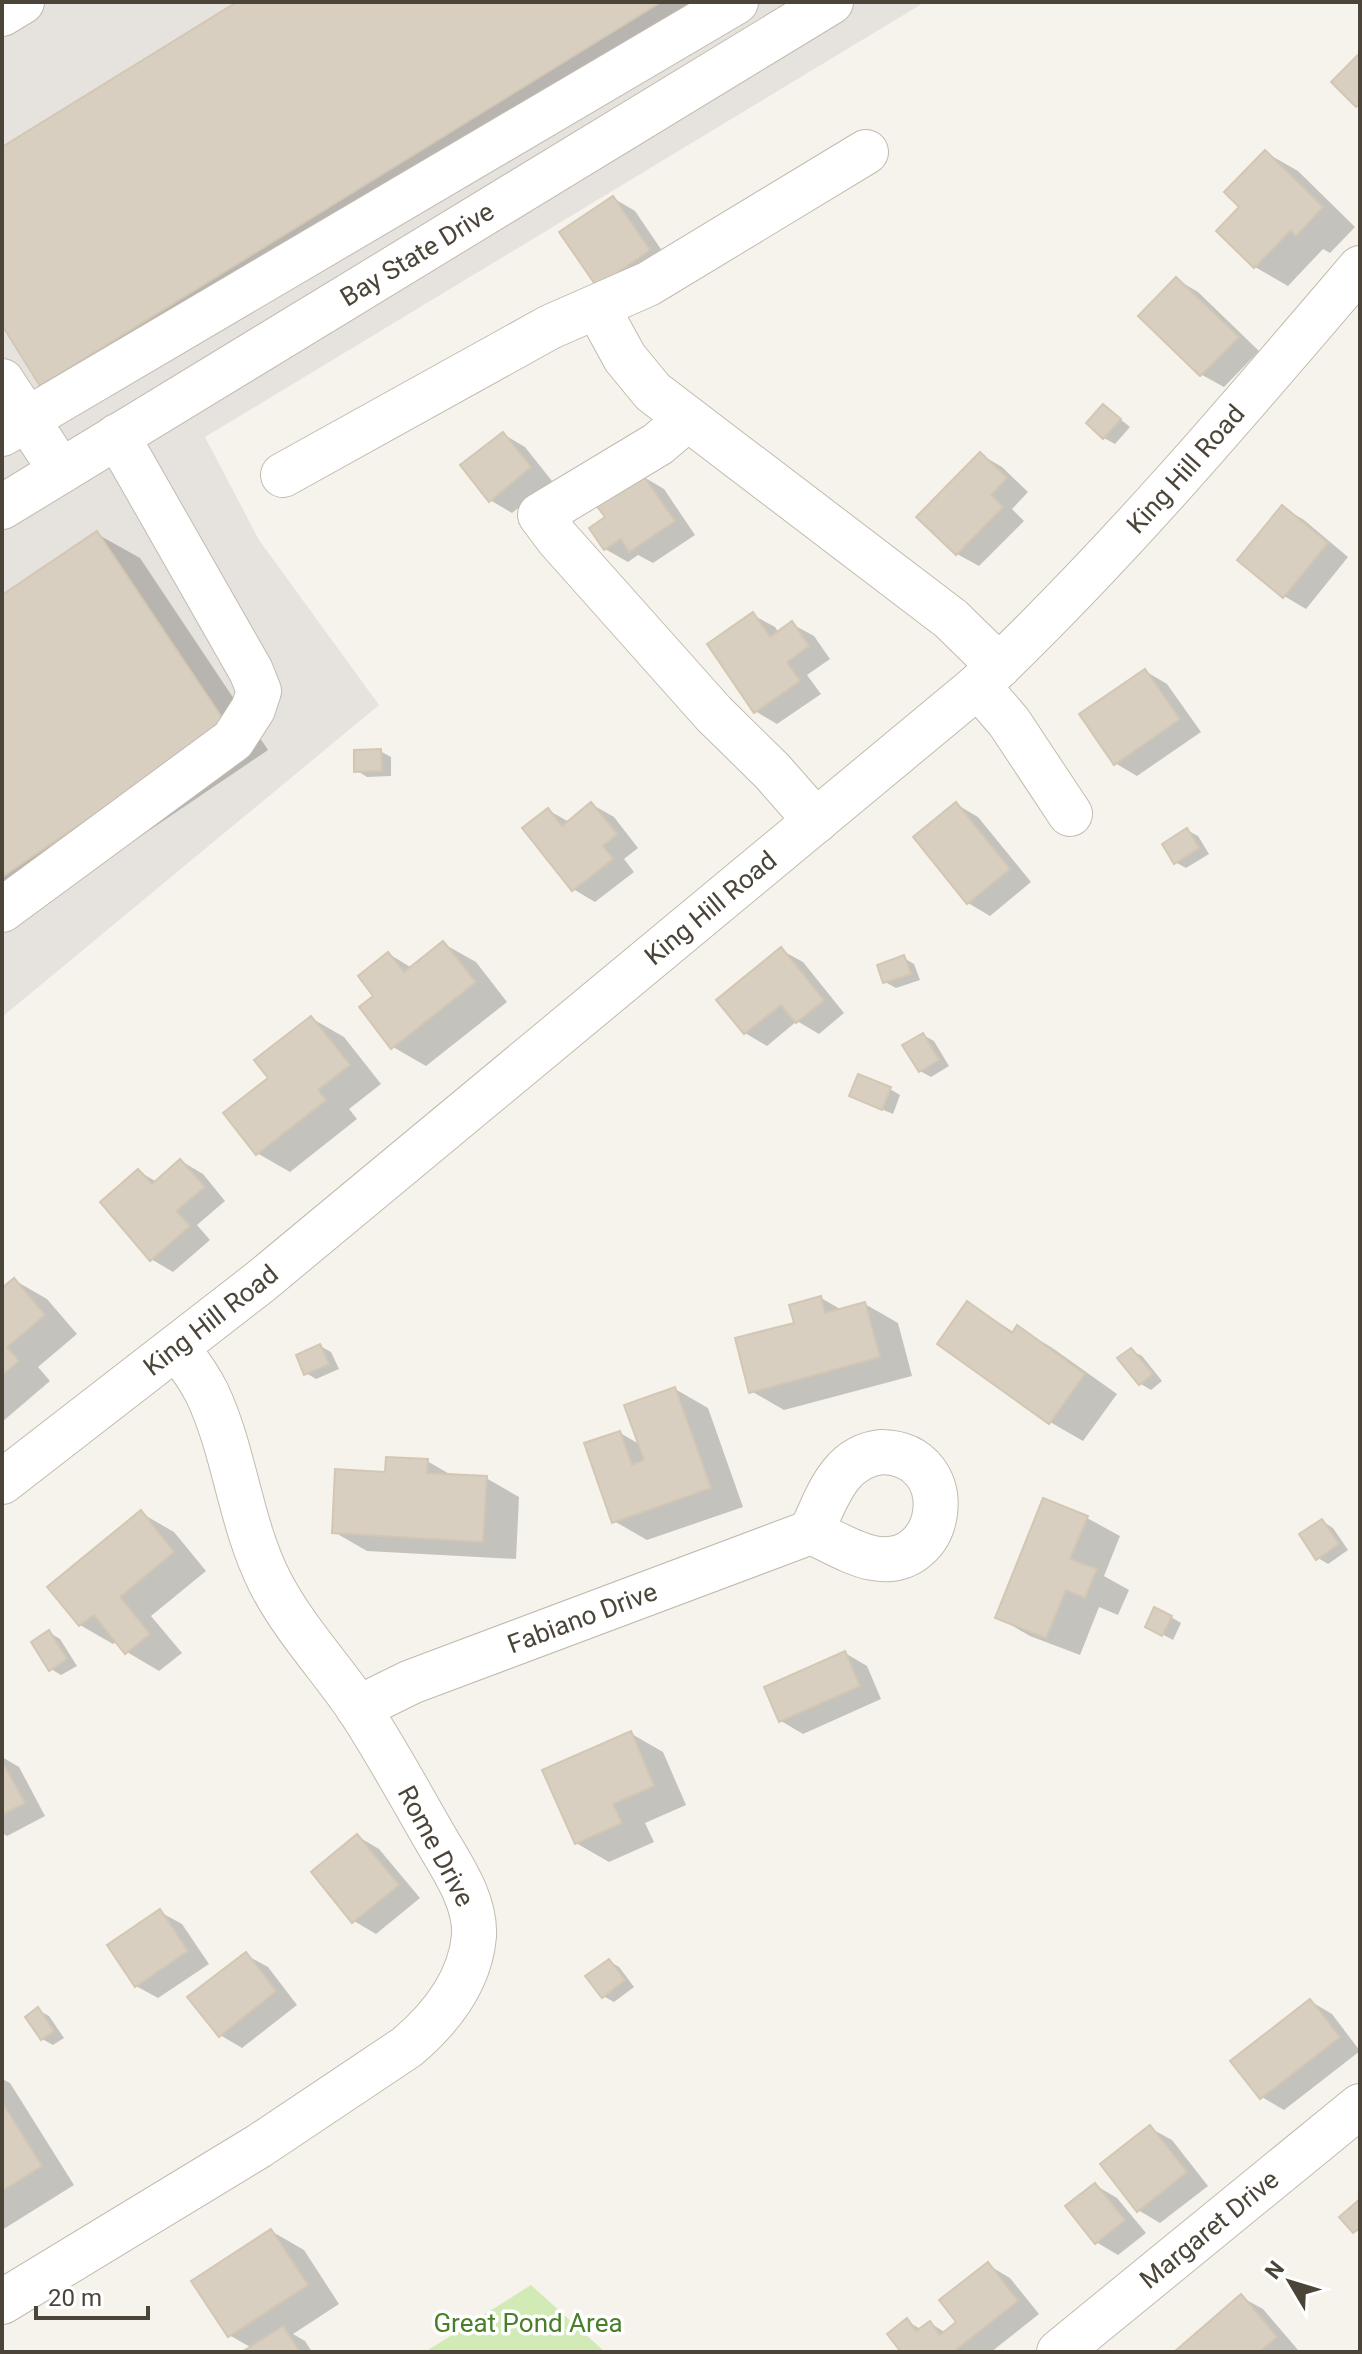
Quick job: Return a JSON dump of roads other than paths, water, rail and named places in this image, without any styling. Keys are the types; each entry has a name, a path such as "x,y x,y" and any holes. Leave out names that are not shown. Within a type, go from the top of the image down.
{"street":[{"path":"2,14 22,2"},
{"path":"14,426 736,2"},
{"name":"Bay State Drive","path":"2,507 831,2"},
{"path":"486,149 512,196"},
{"path":"283,475 550,327 648,284 866,152"},
{"name":"King Hill Road","path":"2,1482 177,1348 352,1206 989,676 1145,516 1360,268"},
{"path":"597,307 610,334 653,392 951,619 989,676 1009,722 1070,814"},
{"path":"2,381 14,426 61,471"},
{"path":"685,418 658,444 540,515 714,714 772,771 816,821"},
{"path":"2,910 233,740 253,709 259,691 251,671 117,436"},
{"name":"Rome Drive","path":"2,2302 259,2146 407,2047 441,2013 464,1974 471,1953 474,1933 472,1912 457,1876 358,1708 292,1620 269,1580 252,1538 211,1405 198,1377 177,1348"},
{"name":"Fabiano Drive","path":"358,1708 411,1682 811,1532"},
{"name":"Margaret Drive","path":"1059,2352 1360,2106"}],"park label":[{"name":"Great Pond Area","path":"528,2323"}]}
